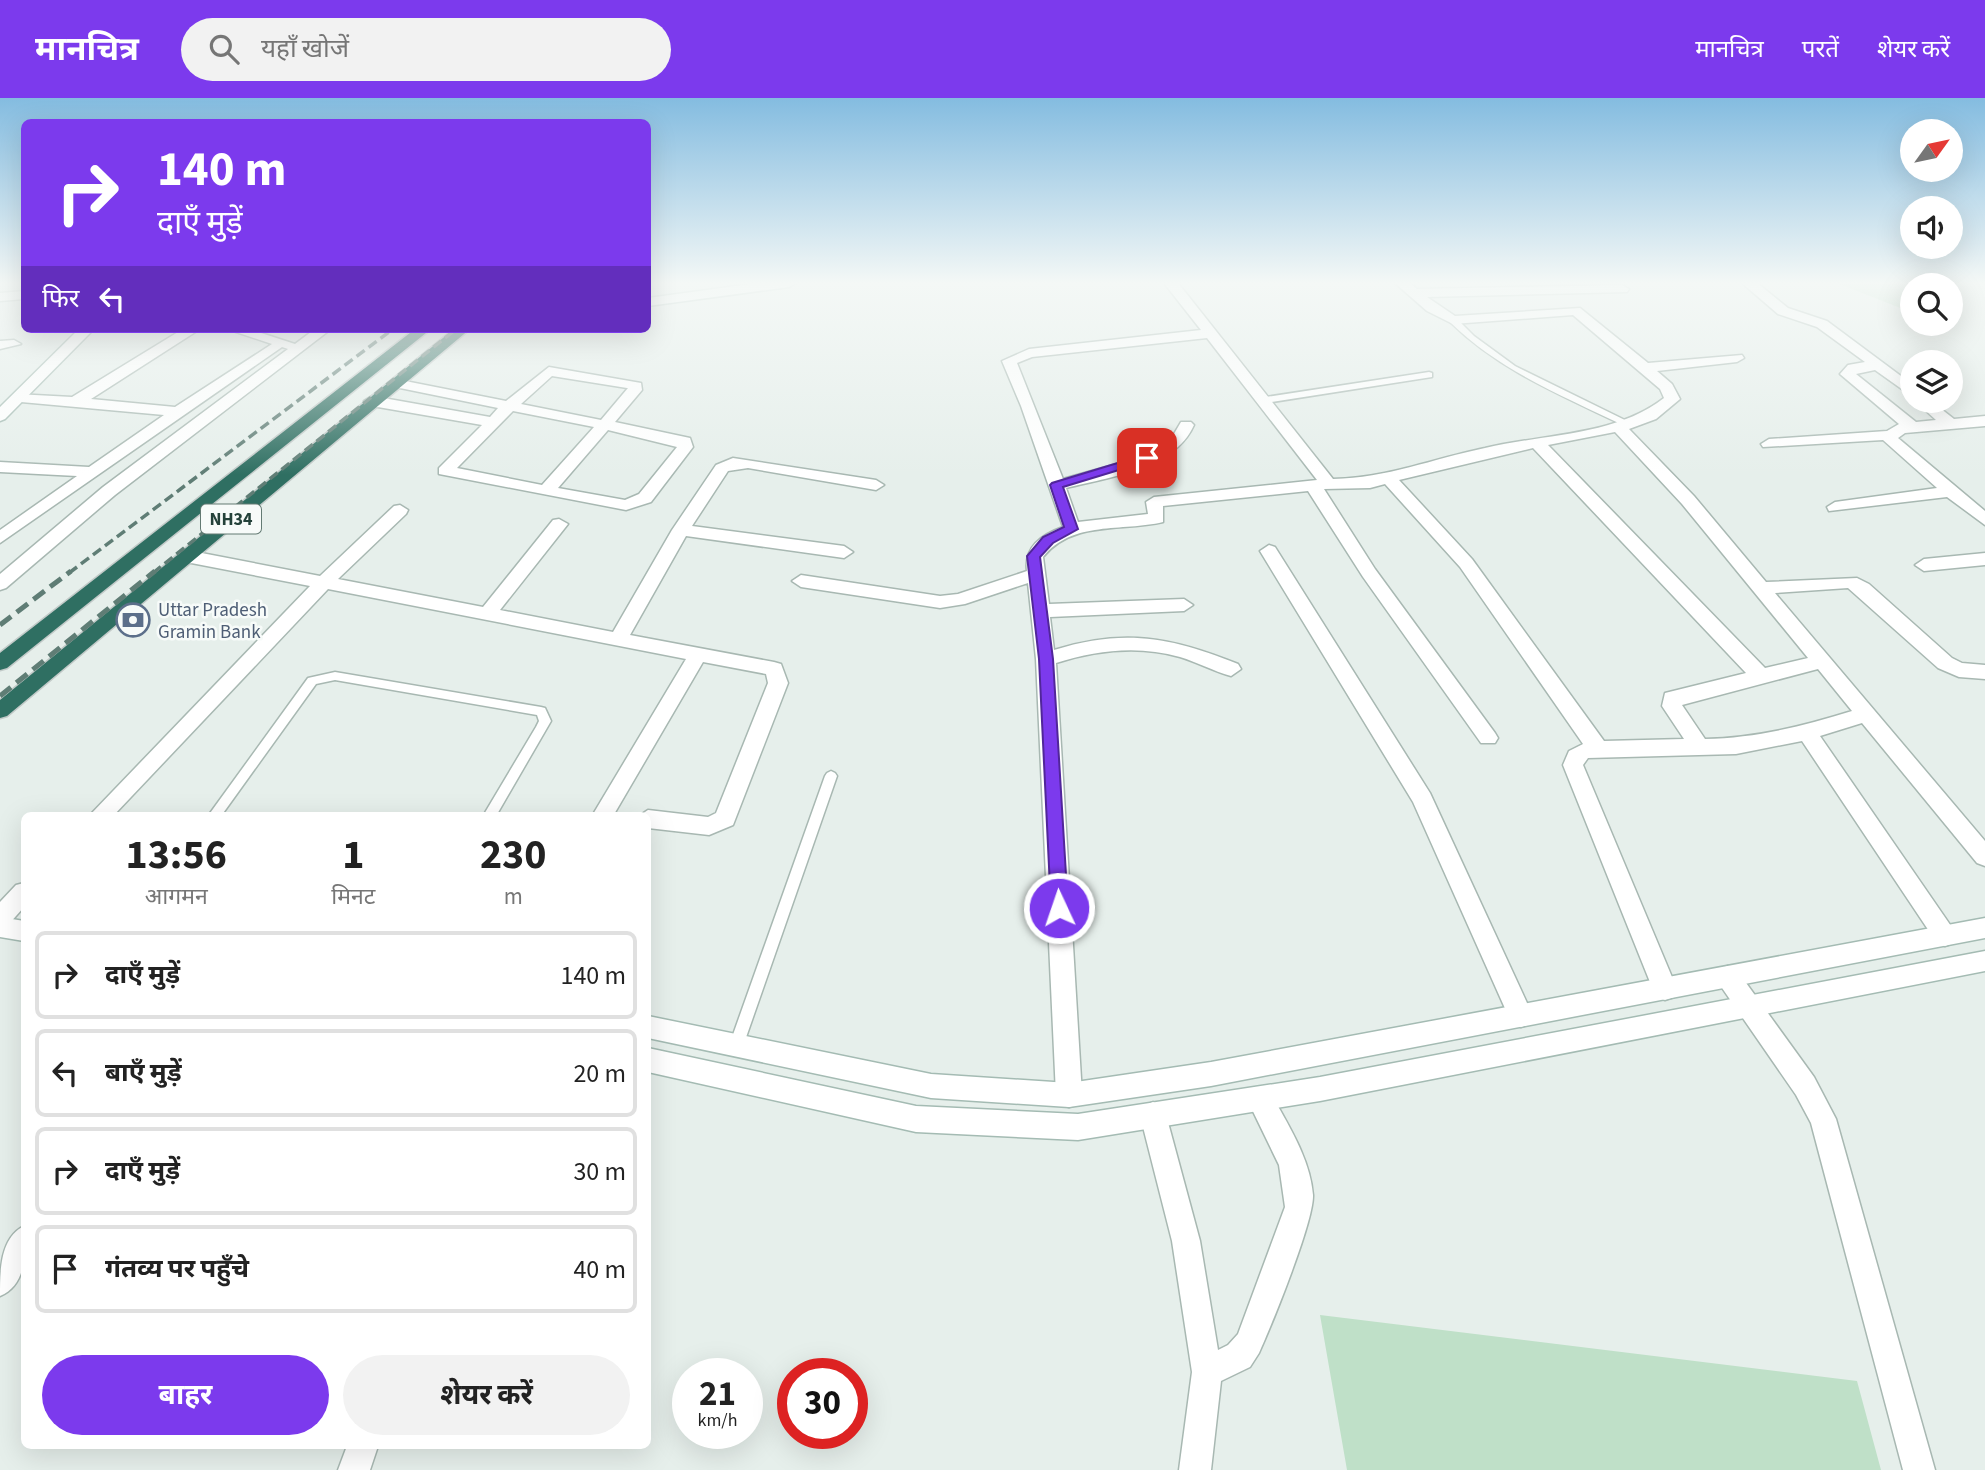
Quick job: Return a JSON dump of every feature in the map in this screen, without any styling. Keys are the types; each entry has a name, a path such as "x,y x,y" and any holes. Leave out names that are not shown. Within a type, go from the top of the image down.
{"highway":[{"name":"NH34","path":"0,663 403,347"},
{"name":"NH34","path":"0,711 440,347"}],"street":[{"path":"0,416 70,347"},
{"path":"75,402 164,347"},
{"path":"0,538 179,411 287,347"},
{"path":"0,584 109,491 209,414 288,347"},
{"path":"1072,529 1029,406 1009,361 1029,353 1083,347"},
{"path":"1223,347 1266,400 1320,484 1370,573 1488,738"},
{"path":"1069,1095 1046,659 1034,575 1034,556 1038,549 1072,529 1157,518 1154,502 1320,484 1358,484 1536,442 1624,426 1651,416 1672,399 1667,387 1621,347"},
{"path":"1855,347 1900,382"},
{"path":"1645,368 1737,358"},
{"path":"1879,365 1853,368 1847,374 1912,427"},
{"path":"395,383 509,406 604,423 677,437 684,441 685,447 645,498 626,505 546,491 445,471 509,406 549,371 636,386 604,423 546,491"},
{"path":"21,397 209,414"},
{"path":"372,401 493,422"},
{"path":"1937,413 1949,423"},
{"path":"1769,444 1890,435 1912,427 1985,421"},
{"path":"1056,485 1110,471 1166,450 1176,444 1186,425"},
{"path":"1624,426 1985,857"},
{"path":"1890,435 1894,445 1985,520"},
{"path":"1536,442 1762,677"},
{"path":"618,639 681,530 722,468 733,463 748,463 876,485"},
{"path":"0,467 93,472"},
{"path":"1388,478 1466,563 1598,749"},
{"path":"1835,508 1951,491"},
{"path":"103,812 326,581 400,510"},
{"path":"488,613 559,524"},
{"path":"681,530 844,552"},
{"path":"1269,551 1422,799 1521,1016"},
{"path":"186,556 770,667 777,672 778,682 725,819 709,826 651,819"},
{"path":"1924,565 1985,559"},
{"path":"800,581 940,603 959,600 1034,575"},
{"path":"1762,588 1851,582 1863,588 1945,663 1959,670 1985,672"},
{"path":"1039,611 1184,606"},
{"path":"1046,659 1085,645 1118,642 1177,648 1231,669"},
{"path":"603,812 698,655"},
{"path":"1698,744 1669,700 1822,661"},
{"path":"1665,989 1573,765 1576,755 1598,749 1698,744 1736,746 1807,733 1866,714"},
{"path":"1807,733 1945,936"},
{"path":"0,918 21,895"},
{"path":"0,927 21,930"},
{"path":"651,1028 931,1086 1069,1095 1211,1074 1985,929"},
{"path":"651,1061 916,1119 1078,1127 1261,1099 1985,961"},
{"path":"1728,977 1805,1086 1823,1119 1919,1470"},
{"path":"1207,1372 1239,1356 1249,1343 1299,1207 1300,1191 1295,1169 1261,1099"},
{"path":"1153,1115 1186,1241 1207,1372 1195,1470"},
{"path":"0,1282 21,1245"},
{"path":"354,1470 362,1449"}],"lane":[{"path":"1479,347 1518,371 1624,426"},
{"path":"1266,400 1429,375"},
{"path":"217,812 312,681 322,676 335,676 541,711 545,721 491,812"},
{"path":"736,1046 831,776"}],"green space":[{"path":"1320,1315 1857,1381 1881,1470 1347,1470"}],"railway":[{"path":"69,573 369,347"},
{"path":"153,573 434,347"},
{"path":"0,625 71,571"},
{"path":"0,696 155,571"}],"place":[{"name":"Uttar Pradesh Gramin Bank","path":"133,620"}],"route":[{"path":"1059,908 1046,659 1033,567 1034,556 1048,540 1072,529 1056,485 1091,477 1147,458"}]}
